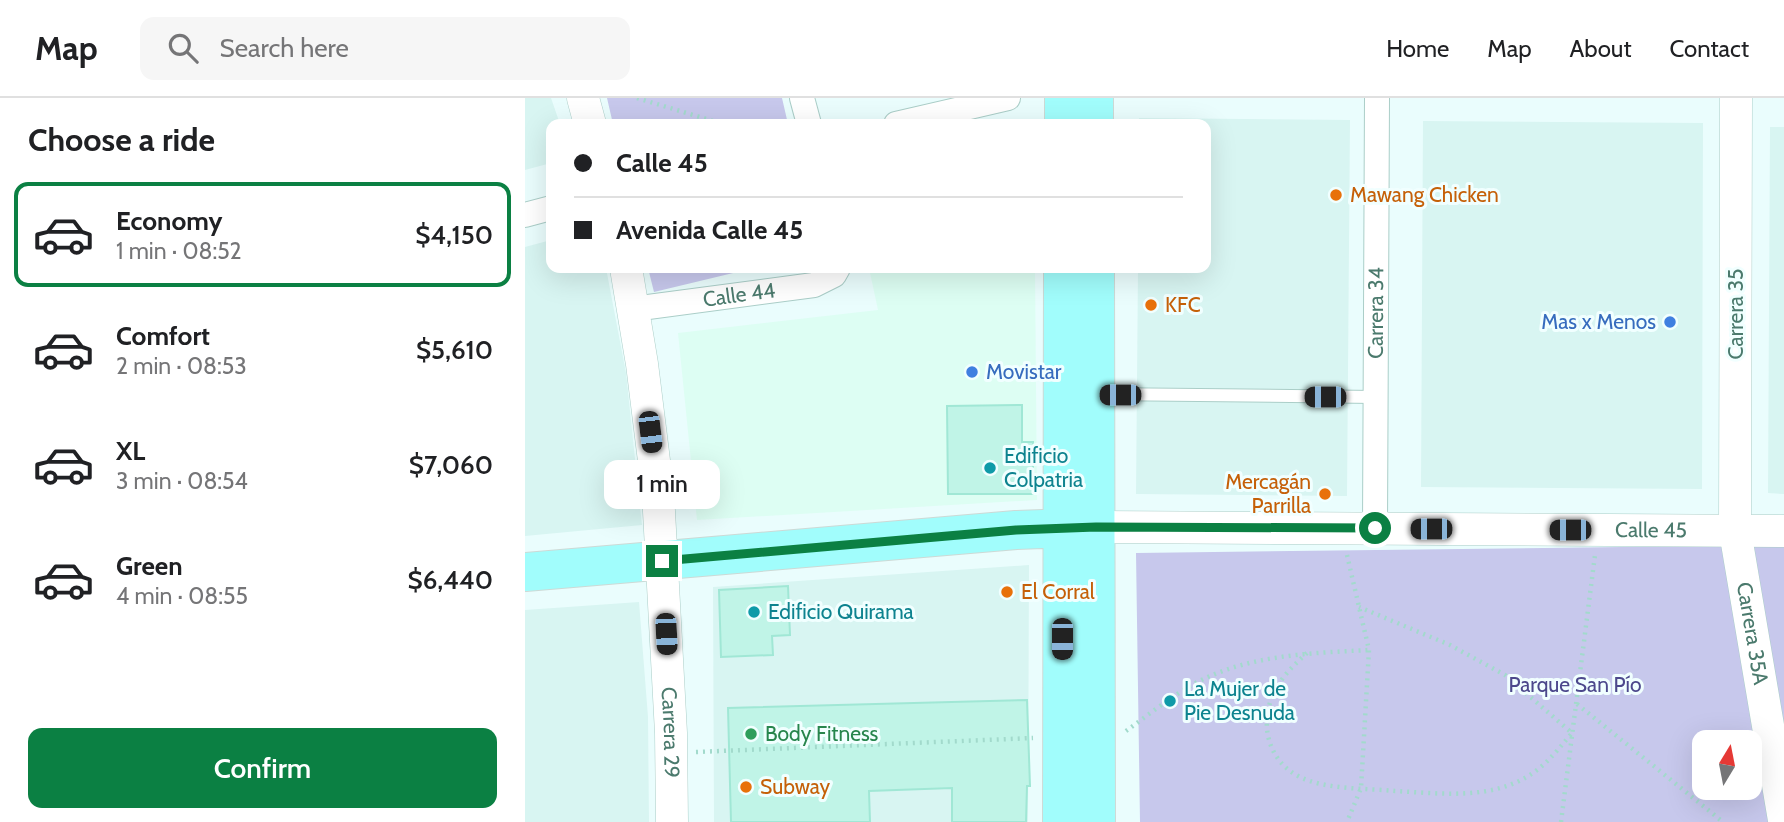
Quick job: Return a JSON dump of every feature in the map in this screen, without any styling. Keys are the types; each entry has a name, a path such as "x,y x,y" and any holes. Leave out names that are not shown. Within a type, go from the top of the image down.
{"main road":[{"path":"1064,98 1064,119"},
{"path":"1094,98 1094,119"},
{"path":"1063,273 1095,822"},
{"path":"1062,822 1079,527 1095,394 1095,273"},
{"path":"525,572 1016,530 1079,527"}],"street":[{"path":"583,98 589,119"},
{"path":"802,98 808,119"},
{"path":"918,119 1008,98"},
{"name":"Carrera 34","path":"1375,528 1377,98"},
{"name":"Carrera 35","path":"1735,531 1737,98"},
{"path":"525,215 546,209"},
{"name":"Carrera 29","path":"627,273 657,481 672,822"},
{"name":"Calle 44","path":"633,309 814,285 835,273"},
{"name":"Calle 45","path":"1079,527 1784,531"},
{"name":"Carrera 35A","path":"1735,531 1784,820"}],"lane":[{"path":"1095,394 1376,397"}],"path":[{"path":"637,98 706,119"},
{"path":"1340,528 1369,650 1361,788 1347,822"},
{"path":"1561,822 1598,530"},
{"path":"1359,607 1450,645 1505,675 1572,733"},
{"path":"1122,734 1192,685 1230,669 1307,653 1369,650"},
{"path":"1307,653 1290,670 1273,695 1266,730 1272,750 1282,766 1301,778 1324,784 1361,788 1477,793 1515,783 1542,769 1572,733"},
{"path":"1576,703 1723,822"},
{"path":"671,752 1045,737"}],"shaded area":[{"path":"525,98 551,98 558,119 546,119 546,164 525,170"},
{"path":"1139,118 1350,120 1347,496 1136,494 1138,273 1211,273 1211,119"},
{"path":"1423,121 1703,123 1702,489 1421,487"},
{"path":"1770,127 1784,127 1784,494 1768,493"},
{"path":"546,241 546,273 607,273 626,373 642,525 525,536 525,247"},
{"path":"870,273 1035,273 1037,500 697,520 678,333 878,310"},
{"path":"1029,565 1028,822 714,822 713,587"},
{"path":"639,602 648,717 649,822 525,822 525,610"}],"green space":[{"path":"607,98 782,98 787,119 612,119"},
{"path":"649,273 733,273 654,292"},
{"name":"Parque San Pío","path":"1784,545 1784,822 1140,822 1136,553"}],"building":[{"name":"Edificio Colpatria","path":"1022,405 1022,442 1033,442 1033,494 948,494 947,406"},
{"name":"Edificio Quirama","path":"788,586 790,635 772,636 773,655 721,657 719,590"},
{"path":"1027,700 1030,786 1027,786 1026,822 952,822 952,788 869,791 870,822 731,822 728,708"}],"place":[{"name":"Mawang Chicken","path":"1336,195"},
{"name":"KFC","path":"1151,305"},
{"name":"Mas x Menos","path":"1670,322"},
{"name":"Movistar","path":"972,372"},
{"name":"Edificio Colpatria","path":"990,468"},
{"name":"Mercagán Parrilla","path":"1325,494"},
{"name":"El Corral","path":"1007,592"},
{"name":"Edificio Quirama","path":"754,612"},
{"name":"La Mujer de Pie Desnuda","path":"1170,701"},
{"name":"Body Fitness","path":"751,734"},
{"name":"Subway","path":"746,787"}],"route":[{"path":"662,561 1016,530 1096,527 1375,528"}]}
